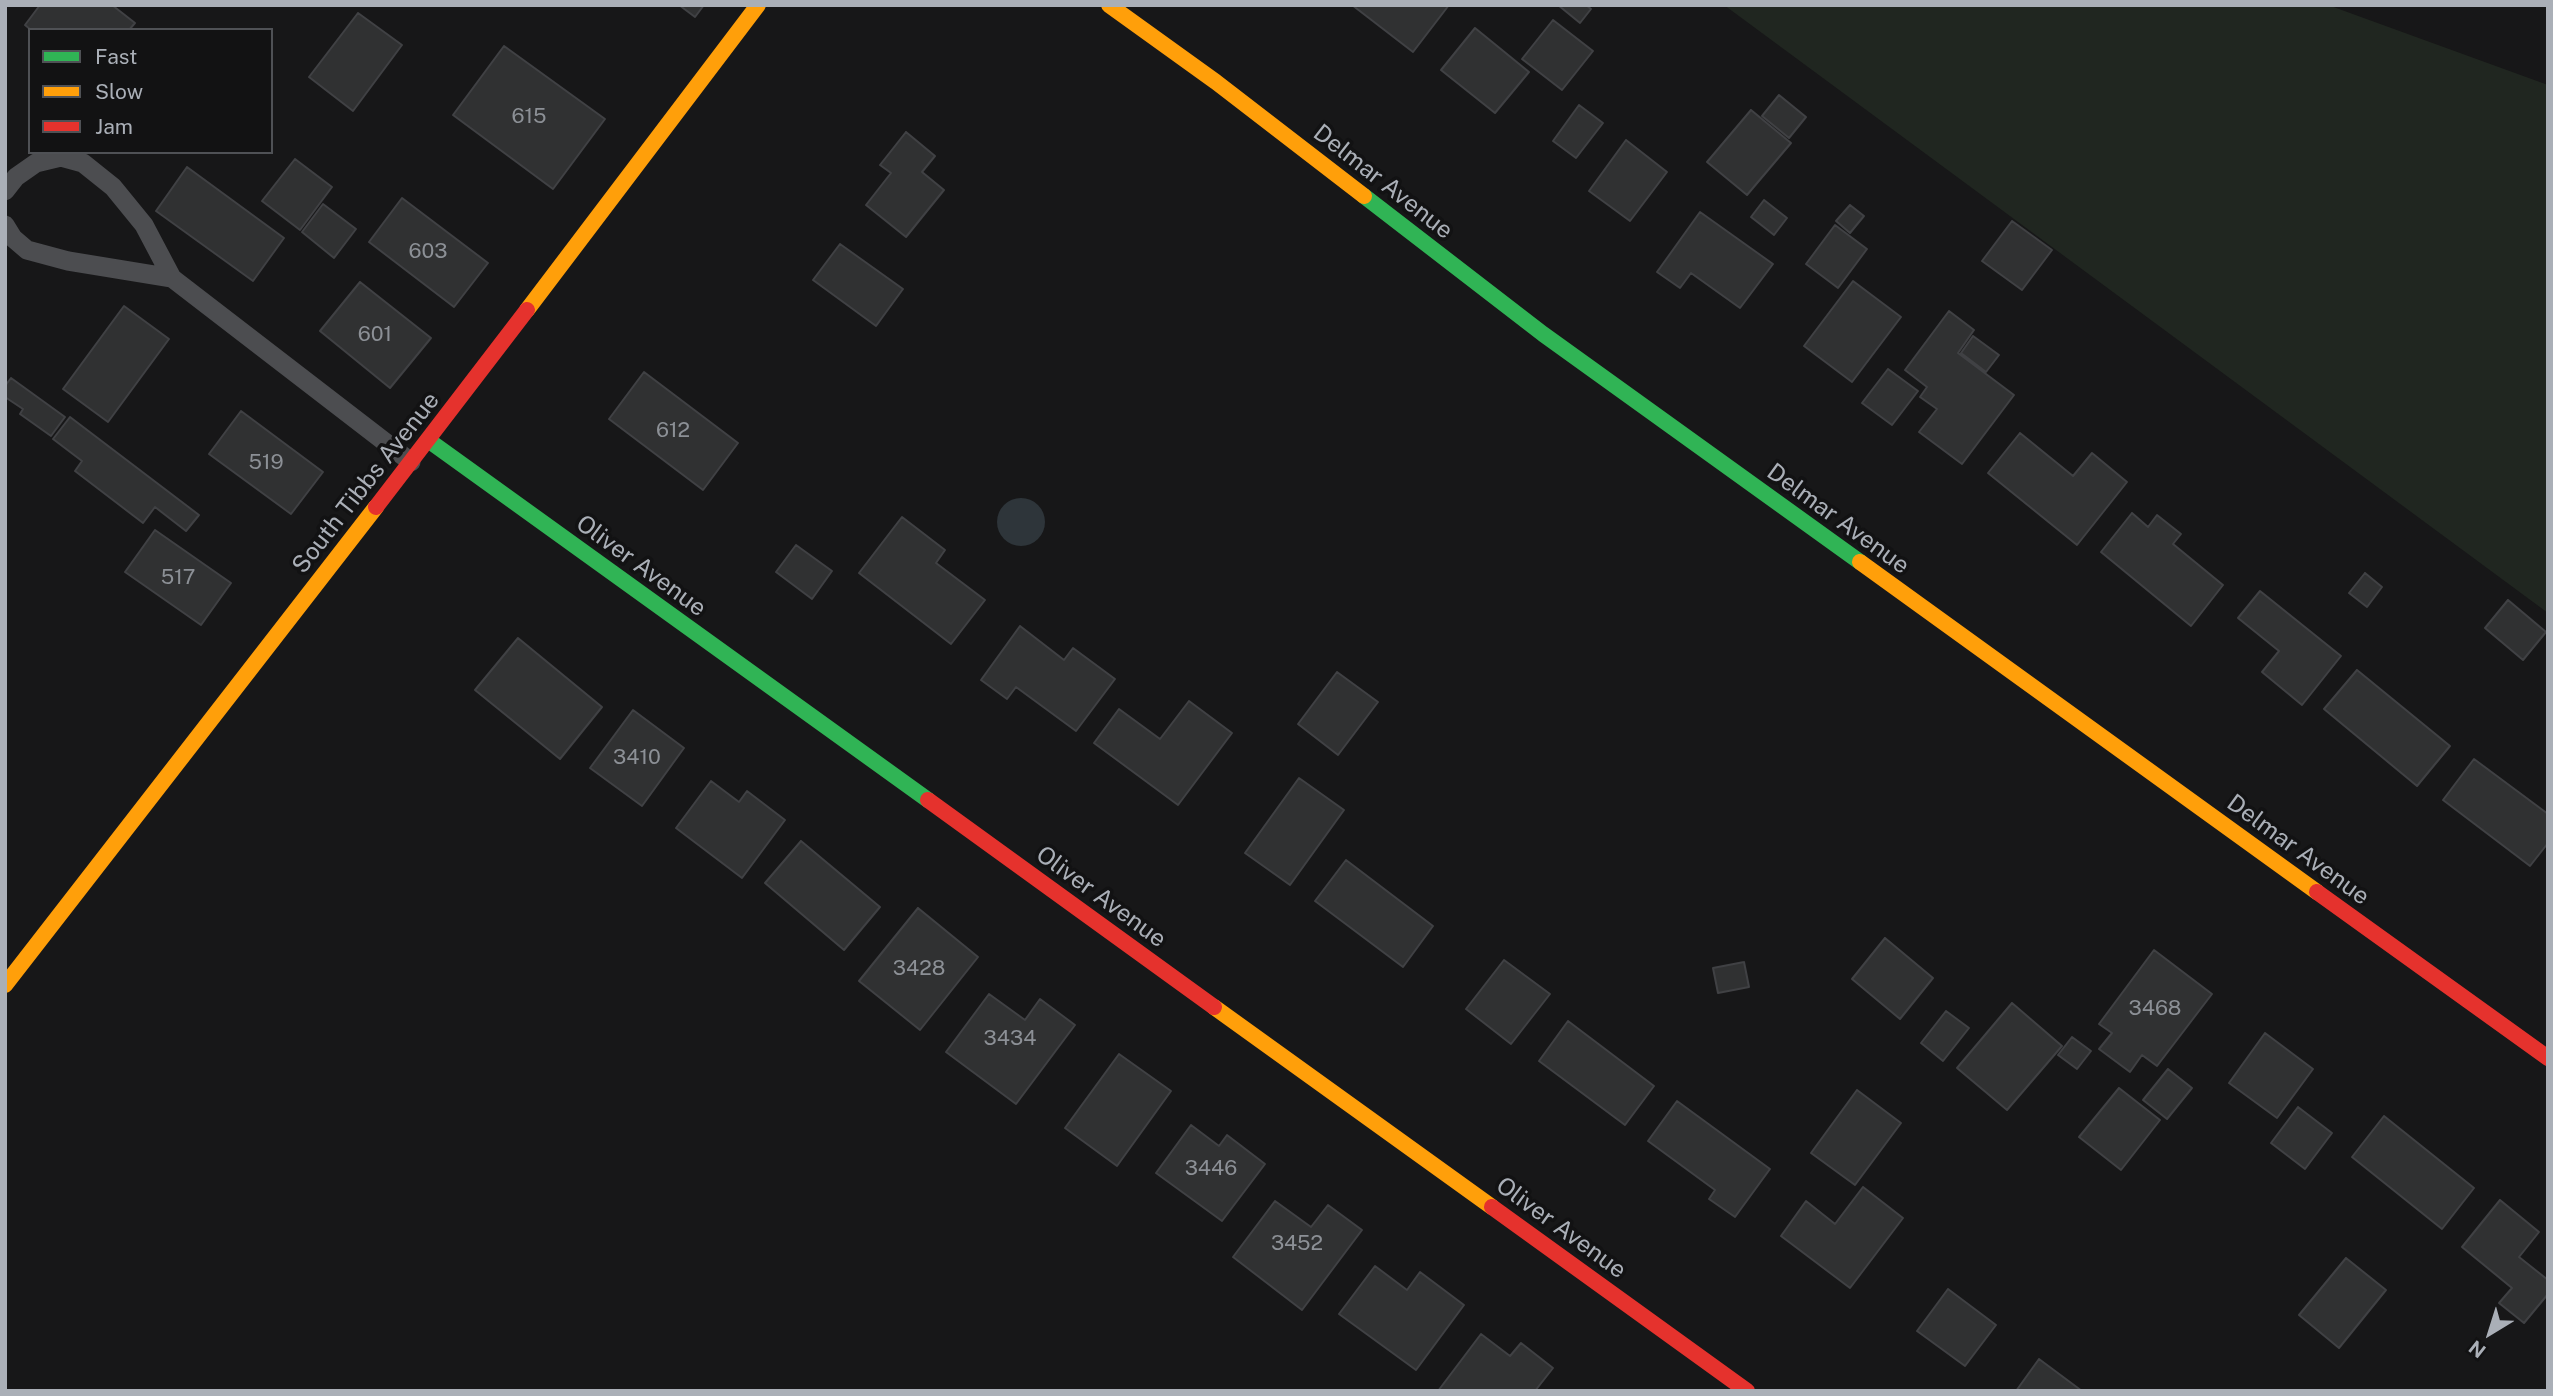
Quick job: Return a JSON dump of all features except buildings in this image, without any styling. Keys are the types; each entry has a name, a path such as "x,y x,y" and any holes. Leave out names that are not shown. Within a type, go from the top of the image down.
{"street":[{"name":"South Tibbs Avenue","path":"5,985 428,440 758,5"},
{"name":"Delmar Avenue","path":"1109,5 1216,82 1555,342 2548,1058"},
{"name":"Oliver Avenue","path":"428,440 1748,1391"}],"lane":[{"path":"5,191 16,177 36,163 61,157 83,163 113,187 144,225 172,278 411,462"},
{"path":"5,225 13,238 27,250 68,261 172,278"}],"shaded area":[{"path":"1724,5 2328,5 2548,85 2548,613"},
{"path":"1021,498 1030,499 1038,505 1044,513 1044,531 1038,539 1030,545 1021,546 1012,545 1004,539 998,531 997,522 998,513 1004,505 1012,499"}],"traffic: fast":[{"path":"1364,196 1543,334 1860,562"},
{"path":"428,440 928,800"}],"traffic: slow":[{"path":"527,310 758,5"},
{"path":"1109,5 1216,82 1364,196"},
{"path":"5,985 376,507"},
{"path":"1860,562 2317,892"},
{"path":"1214,1007 1492,1207"}],"traffic: jam":[{"path":"376,507 527,310"},
{"path":"928,800 1214,1007"},
{"path":"2317,892 2548,1058"},
{"path":"1492,1207 1747,1391"}]}
